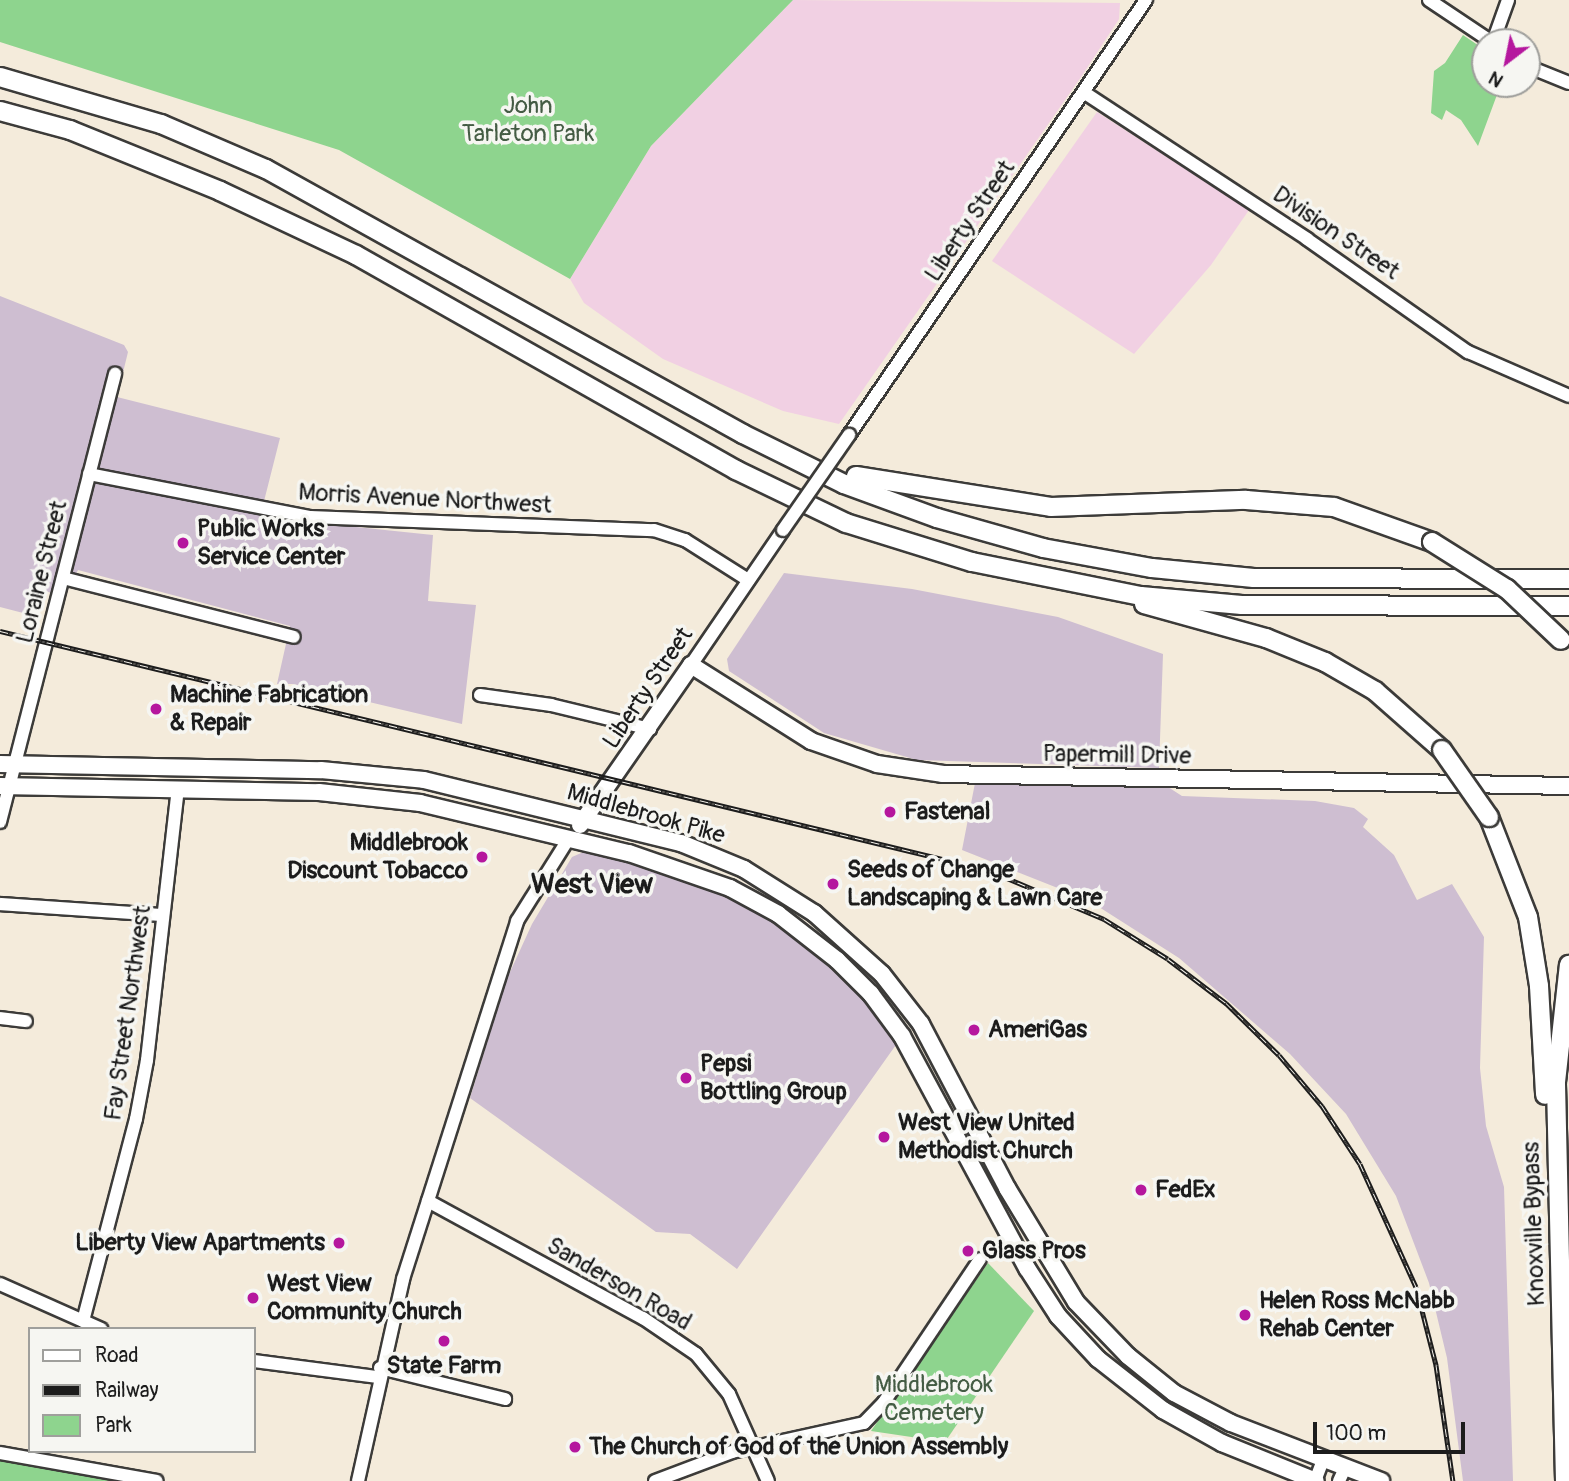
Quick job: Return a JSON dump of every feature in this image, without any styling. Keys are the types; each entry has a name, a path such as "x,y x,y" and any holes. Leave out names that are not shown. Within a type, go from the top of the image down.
{"highway":[{"path":"0,76 161,124 266,169 743,434 841,483 937,518 1043,548 1152,568 1255,578 1569,579"},
{"path":"0,111 70,130 220,191 356,255 736,470 846,523 972,562 1141,596 1241,605 1569,606"},
{"path":"743,434 883,484 1051,506 1246,500 1334,507 1432,542 1507,589 1565,646"},
{"path":"1046,577 1266,638 1325,662 1375,691 1442,750 1489,817 1528,917 1539,986 1556,1189"},
{"name":"Knoxville Bypass","path":"1564,1481 1556,1189 1556,1069 1569,965"}],"main road":[{"name":"Liberty Street","path":"569,838 650,729 691,665"},
{"name":"Papermill Drive","path":"691,665 811,741 877,764 943,774 1569,786"},
{"name":"Middlebrook Pike","path":"6,764 357,772 424,780 585,819 712,854 770,883 845,937 882,974 920,1024 1007,1188 1076,1303 1128,1356 1174,1393 1231,1423 1323,1460 1342,1474 1381,1481"},
{"name":"Middlebrook Pike","path":"4,787 355,794 420,803 689,870 730,888 778,914 837,960 871,994 902,1036 1027,1268 1058,1316 1112,1372 1163,1410 1222,1443 1315,1481"}],"street":[{"path":"1429,0 1472,28"},
{"path":"1498,28 1508,0"},
{"name":"Liberty Street","path":"691,665 1085,93 1144,1"},
{"path":"1541,72 1569,83"},
{"name":"Division Street","path":"1085,93 1329,254 1468,352 1569,396"},
{"name":"Loraine Street","path":"0,822 6,764 63,578 115,374"},
{"name":"Morris Avenue Northwest","path":"89,474 310,517 654,530 685,540 748,580"},
{"path":"63,578 293,637"},
{"path":"480,695 551,705 650,729"},
{"name":"Fay Street Northwest","path":"83,1321 136,1119 178,790"},
{"name":"Liberty Street","path":"358,1481 379,1373 428,1201 517,921 569,838"},
{"path":"0,904 163,915"},
{"path":"0,1018 26,1021"},
{"name":"Sanderson Road","path":"428,1201 669,1334 714,1373 755,1448 768,1481"},
{"path":"654,1481 732,1452 864,1423 884,1402 980,1259"},
{"path":"0,1284 96,1327"},
{"path":"256,1361 379,1373 505,1399"},
{"path":"0,1453 157,1481"},
{"path":"1315,1481 1323,1460"}],"shaded area":[{"path":"793,0 1120,3 1119,19 1081,77 839,424 783,411 663,359 584,303 570,279 651,146"},
{"path":"1097,112 1249,210 1211,265 1134,354 992,261"},
{"path":"0,296 124,345 128,352 117,397 280,438 260,517 433,535 428,601 476,605 462,724 293,684 277,684 290,626 78,570 64,598 33,586 27,614 0,607"},
{"path":"784,573 912,589 1058,617 1163,654 1159,768 917,760 824,733 729,671 727,659"},
{"path":"975,783 1168,787 1182,796 1315,801 1354,808 1368,819 1363,827 1394,855 1417,900 1452,884 1484,937 1480,1068 1486,1126 1504,1187 1513,1481 1463,1481 1447,1358 1429,1283 1396,1196 1346,1114 1290,1054 1179,958 1088,900 962,850"},
{"path":"588,850 648,863 735,896 794,932 855,986 898,1042 737,1269 690,1234 656,1232 470,1098 506,981 532,924 572,857"}],"green space":[{"name":"John Tarleton Park","path":"0,0 793,0 651,146 570,279 339,150 0,42"},
{"path":"1463,35 1471,40 1471,98 1496,98 1478,146 1461,120 1446,110 1442,120 1431,113 1434,71 1445,63"},
{"name":"Middlebrook Cemetery","path":"988,1263 1034,1311 945,1442 871,1431"},
{"path":"0,1455 127,1481 0,1481"}],"railway":[{"path":"0,631 988,870 1104,919 1168,959 1226,1003 1279,1055 1322,1106 1360,1164 1416,1287 1436,1365 1453,1481"}],"place":[{"name":"Public Works Service Center","path":"183,543"},
{"name":"Machine Fabrication & Repair","path":"156,709"},
{"name":"Fastenal","path":"890,812"},
{"name":"Middlebrook Discount Tobacco","path":"482,857"},
{"name":"Seeds of Change Landscaping & Lawn Care","path":"833,884"},
{"name":"AmeriGas","path":"974,1030"},
{"name":"Pepsi Bottling Group","path":"686,1078"},
{"name":"West View United Methodist Church","path":"884,1137"},
{"name":"FedEx","path":"1141,1190"},
{"name":"Liberty View Apartments","path":"339,1243"},
{"name":"Glass Pros","path":"968,1251"},
{"name":"West View Community Church","path":"253,1298"},
{"name":"Helen Ross McNabb Rehab Center","path":"1245,1315"},
{"name":"State Farm","path":"444,1341"},
{"name":"The Church of God of the Union Assembly","path":"575,1447"}],"district":[{"name":"West View","path":"592,885"}]}
